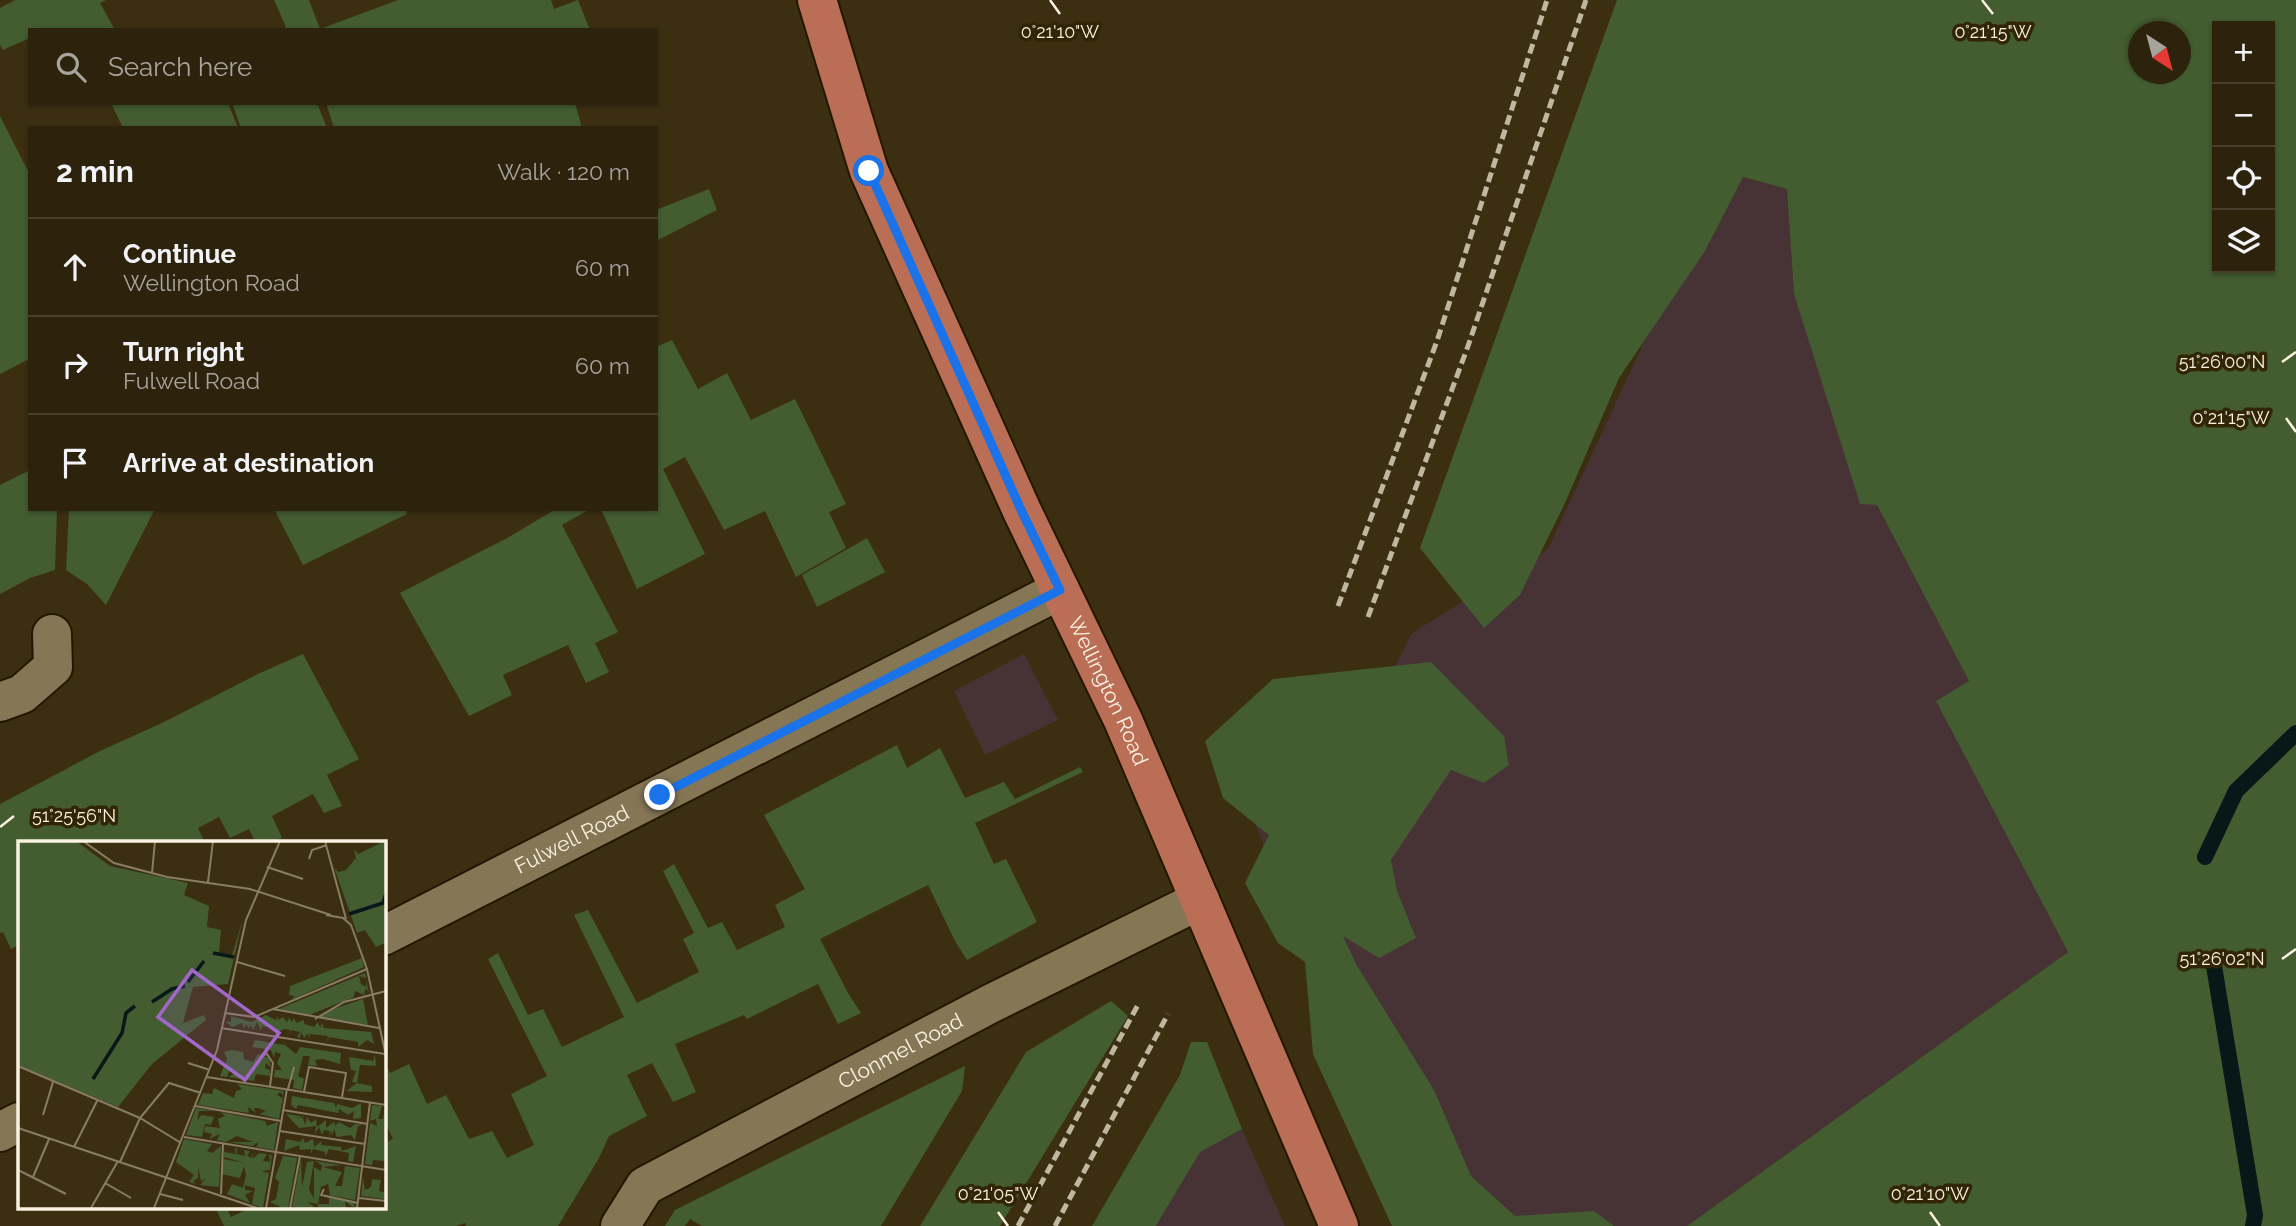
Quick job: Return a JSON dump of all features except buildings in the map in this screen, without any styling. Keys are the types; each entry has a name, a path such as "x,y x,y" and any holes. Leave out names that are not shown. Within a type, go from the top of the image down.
{"main road":[{"name":"Wellington Road","path":"817,0 869,171 1022,512 1123,720 1339,1226"}],"street":[{"name":"Fulwell Road","path":"385,935 1060,590"},
{"path":"0,702 22,694 53,667 52,634"},
{"name":"Clonmel Road","path":"620,1226 645,1186 990,1004 1200,900"},
{"path":"0,1132 18,1123"}],"shaded area":[{"path":"1723,172 1788,189 1794,294 1877,505 1969,681 1937,701 2068,952 1687,1226 1431,1226 1268,856 1234,769 1379,699 1412,633 1548,549"},
{"path":"1024,654 1058,720 985,755 954,691"},
{"path":"1242,1129 1285,1226 1156,1226 1200,1151"}],"green space":[{"path":"15,0 106,0 100,3 114,28 28,28 28,39 3,50 0,45 0,8"},
{"path":"274,0 309,0 320,28 286,27"},
{"path":"398,0 551,0 554,9 578,0 589,28 323,28"},
{"path":"1617,0 2296,0 2296,1226 1687,1226 2068,952 1936,701 1969,681 1877,505 1860,504 1794,294 1787,189 1743,177 1705,251 1619,378 1565,503 1520,595 1484,628 1420,548"},
{"path":"112,105 229,105 237,126 122,126"},
{"path":"233,105 318,105 326,126 240,126"},
{"path":"327,105 576,105 581,126 333,126"},
{"path":"0,116 28,171 28,361 0,374"},
{"path":"709,189 717,210 658,240 658,209"},
{"path":"672,340 698,389 727,373 751,420 795,399 846,504 829,512 846,548 796,577 765,511 724,530 685,457 663,469 705,554 637,589 602,511 658,511 658,346"},
{"path":"28,471 28,511 57,511 55,570 30,578 0,594 0,485"},
{"path":"69,511 154,511 106,605 87,584 66,570"},
{"path":"275,511 406,511 407,514 303,565"},
{"path":"553,511 586,511 562,525 618,632 595,643 609,672 586,683 568,645 503,675 512,695 469,716 400,593 509,537"},
{"path":"867,538 885,572 817,607 802,575"},
{"path":"303,654 359,759 327,775 342,806 324,813 313,794 272,816 282,838 277,841 255,841 249,829 230,838 219,817 198,828 204,841 18,841 18,946 11,949 3,932 0,933 0,804 100,751"},
{"path":"1431,662 1504,736 1509,765 1484,783 1451,770 1391,860 1397,891 1416,938 1379,958 1343,936 1356,964 1434,1090 1471,1176 1515,1216 1594,1211 1614,1226 1392,1226 1313,1054 1305,962 1278,943 1245,883 1269,835 1223,798 1205,741 1273,679"},
{"path":"897,745 907,768 940,748 965,798 1004,782 1015,799 1080,767 1083,772 975,823 994,864 1006,859 1037,922 967,960 928,885 820,939 861,1013 838,1024 818,984 747,1019 744,1015 675,1044 696,1092 673,1102 652,1063 627,1075 647,1116 609,1136 599,1158 558,1226 466,1226 465,1223 456,1226 224,1226 215,1208 226,1208 231,1217 250,1208 385,1208 385,1143 393,1139 385,1122 385,1064 390,1073 409,1064 427,1104 446,1095 469,1139 492,1131 507,1158 534,1145 511,1094 547,1076 488,959 498,953 528,1015 543,1009 562,1047 624,1017 574,915 588,910 637,1003 699,972 683,939 694,933 663,871 674,864 708,928 722,922 737,950 785,927 775,905 805,889 764,815"},
{"path":"1111,1001 1128,1016 1000,1226 920,1226 1026,1052"},
{"path":"1191,1042 1207,1042 1242,1129 1200,1152 1156,1226 1092,1226 1180,1075"},
{"path":"965,1066 962,1091 881,1226 702,1226 690,1219 685,1226 665,1226 675,1210"}],"waterway":[{"path":"2205,857 2236,791 2296,733"},
{"path":"2214,966 2255,1215 2253,1226"}],"railway":[{"path":"1338,606 1437,341 1547,0"},
{"path":"1368,617 1468,346 1586,0"},
{"path":"1018,1226 1139,1003"},
{"path":"1055,1226 1168,1014"}],"route":[{"path":"660,795 1060,590 1022,512 869,171"}]}
